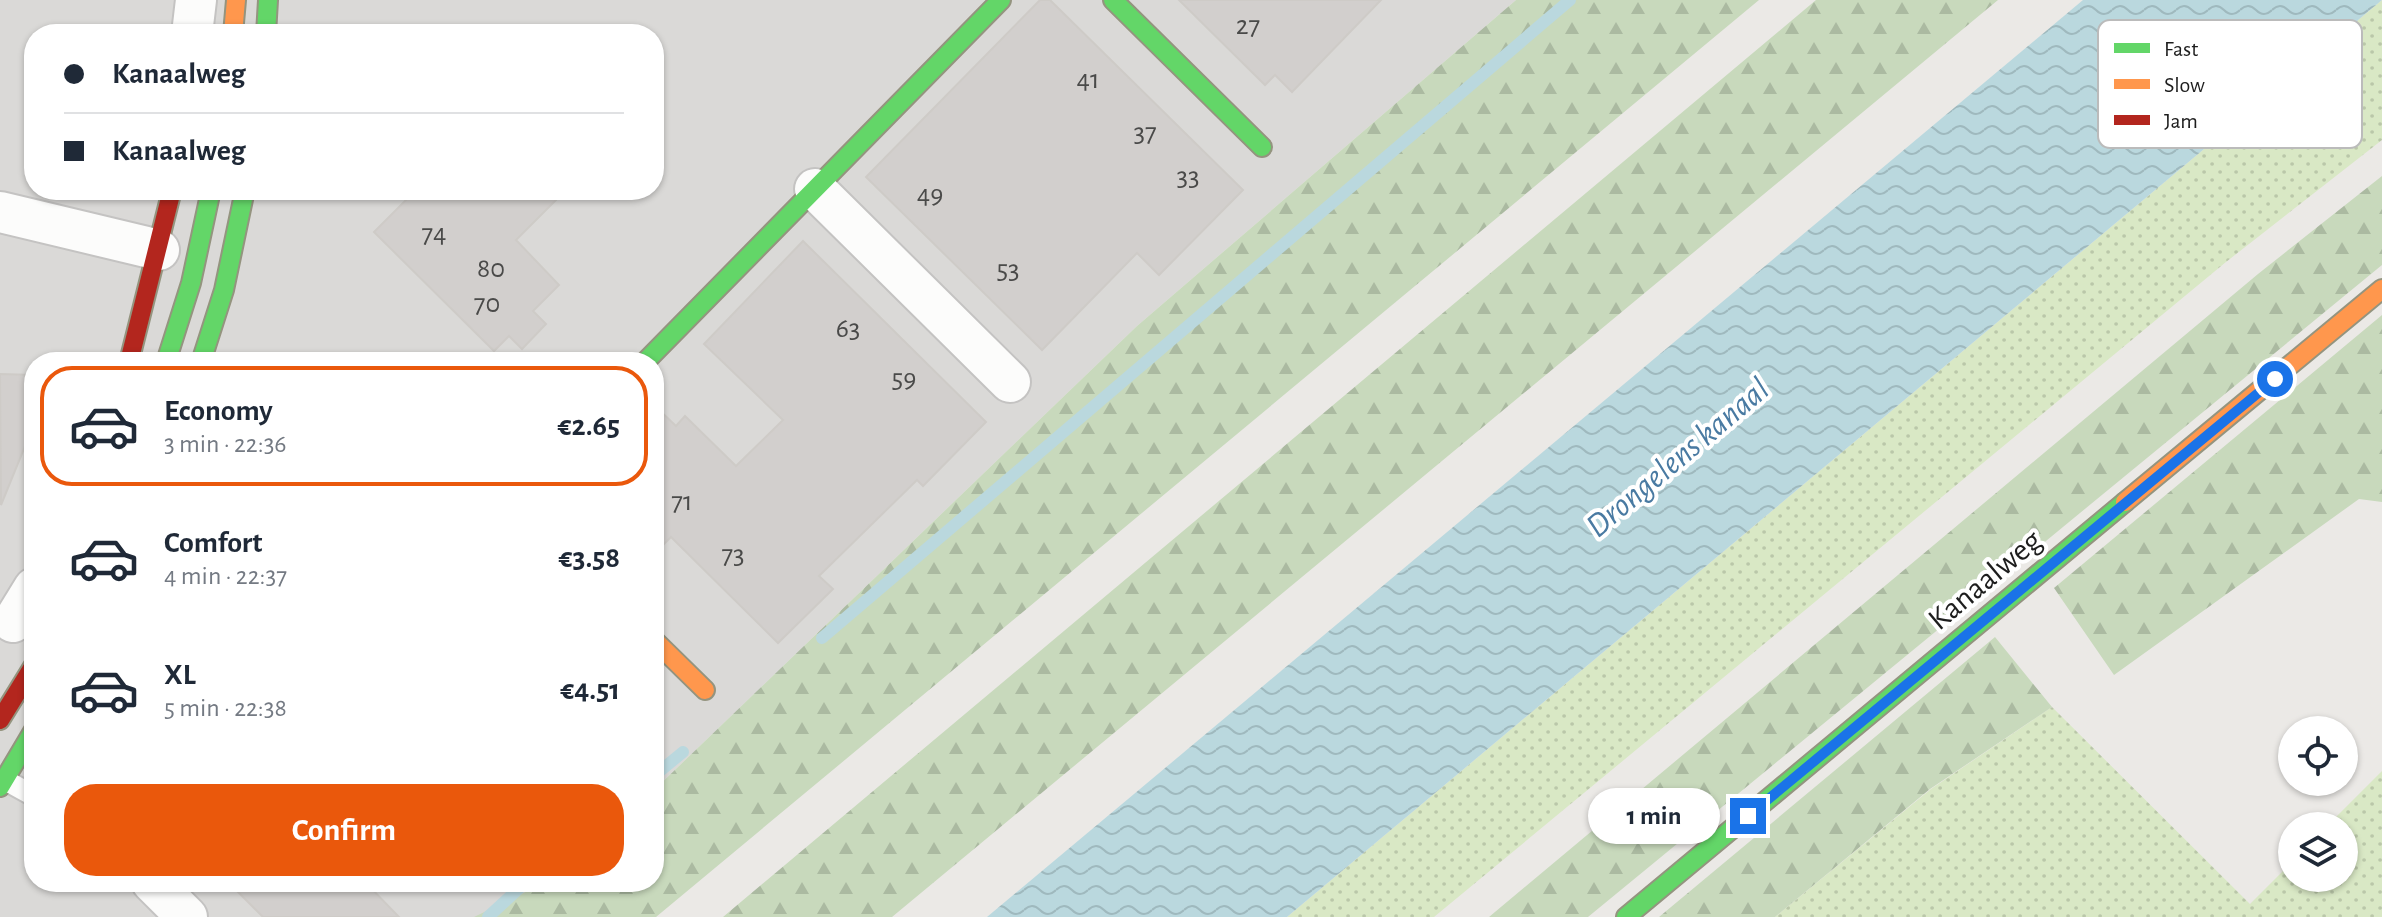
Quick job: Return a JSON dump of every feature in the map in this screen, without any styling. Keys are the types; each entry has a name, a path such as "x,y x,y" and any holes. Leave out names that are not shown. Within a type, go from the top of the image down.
{"street":[{"path":"193,24 196,0"},
{"path":"234,24 236,0"},
{"path":"267,24 268,0"},
{"path":"655,352 1001,0"},
{"path":"1113,0 1262,147"},
{"path":"815,189 1010,382"},
{"path":"132,352 170,200"},
{"path":"169,352 191,283 209,200"},
{"path":"204,352 224,290 243,200"},
{"path":"0,212 159,250"},
{"name":"Kanaalweg","path":"1626,917 2382,289"},
{"path":"13,622 24,604"},
{"path":"664,650 705,690"},
{"path":"0,720 24,681"},
{"path":"10,785 24,753"},
{"path":"162,892 187,917"}],"shaded area":[{"path":"0,0 1516,0 1137,326 664,780 664,352 24,352 24,892 541,892 507,917 0,917"}],"green space":[{"path":"1516,0 1759,0 656,917 474,917 525,892 664,892 664,780 1137,326"},
{"path":"1816,0 1998,0 892,917 723,917"},
{"path":"2382,0 2382,140 2226,262 1434,917 1287,917 2205,148 2362,148 2362,20 2358,20"},
{"path":"2382,176 2382,265 1588,917 1489,917 2258,274"},
{"path":"2382,315 2382,502 2359,499 2114,675 2054,588"},
{"path":"1995,637 2052,707 1930,789 1775,917 1659,917"},
{"path":"2052,707 2250,904 2278,876 2278,892 2358,892 2358,812 2341,812 2382,771 2382,917 1775,917 1931,789"}],"water":[{"name":"Drongelens kanaal","path":"2083,0 2382,0 2358,20 2098,20 2098,148 2205,148 1287,917 987,917"}],"building":[{"path":"1040,0 1050,0 1243,190 1159,275 1137,253 1042,350 866,177"},
{"path":"1179,0 1381,0 1292,92 1275,75 1265,85"},
{"path":"406,200 556,200 516,240 559,285 533,311 546,324 522,349 509,336 494,351 374,232"},
{"path":"803,241 986,422 923,486 917,480 819,576 833,589 778,643 671,537 664,544 664,415 676,426 685,416 736,466 783,420 704,344"},
{"path":"0,374 24,375 24,449 1,505"},
{"path":"238,892 375,892 399,917 263,917"}],"waterway":[{"path":"822,638 1570,0"},
{"path":"664,768 683,752"},
{"path":"488,917 515,892"}],"traffic: fast":[{"path":"267,24 268,0"},
{"path":"655,352 1001,0"},
{"path":"1113,0 1262,147"},
{"path":"169,352 191,283 209,200"},
{"path":"204,352 224,290 243,200"},
{"path":"1626,917 2125,502"},
{"path":"0,787 24,747"}],"traffic: slow":[{"path":"234,24 236,0"},
{"path":"2125,502 2382,289"},
{"path":"664,650 705,690"}],"traffic: jam":[{"path":"132,352 170,200"},
{"path":"0,720 24,681"}],"route":[{"path":"1748,816 2275,379"}]}
